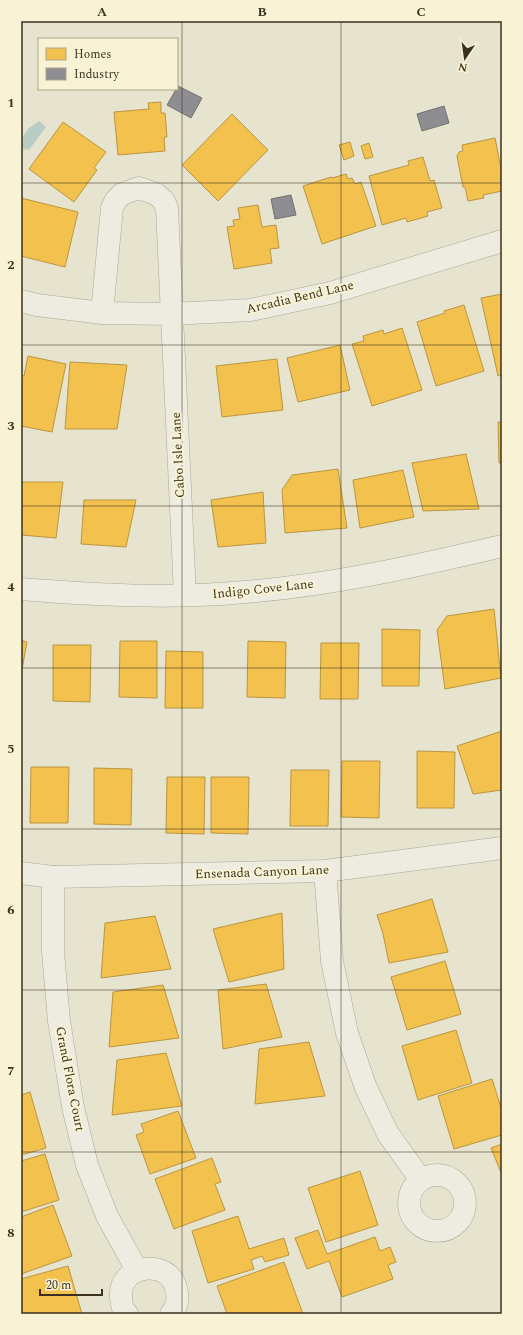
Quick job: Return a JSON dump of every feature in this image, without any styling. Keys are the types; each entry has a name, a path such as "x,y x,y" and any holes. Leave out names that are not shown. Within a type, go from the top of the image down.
{"street":[{"name":"Cabo Isle Lane","path":"102,313 112,208 116,200 122,194 139,188 156,194 163,200 167,208 185,595"},
{"name":"Arcadia Bend Lane","path":"21,301 37,305 102,313 171,314 250,310 330,293 502,241"},
{"name":"Indigo Cove Lane","path":"21,589 91,595 185,595 246,592 320,583 418,566 502,546"},
{"name":"Ensenada Canyon Lane","path":"21,873 53,877 325,871 502,848"},
{"path":"325,871 332,961 347,1033 366,1088 388,1134 421,1180"},
{"name":"Grand Flora Court","path":"53,877 53,952 58,1013 73,1107 87,1165 107,1216 137,1270"},
{"path":"127,1314 121,1303 120,1293 123,1284 129,1275 137,1270 155,1268 170,1277 178,1293 177,1302 171,1314"}],"shaded area":[{"path":"39,121 46,127 29,150 23,149 21,139 29,128"}],"building: Homes":[{"path":"161,102 161,113 165,113 167,137 164,137 165,151 118,155 114,112 149,109 148,103"},
{"path":"232,114 268,150 218,201 182,165"},
{"path":"63,122 106,152 94,168 97,170 74,202 29,169"},
{"path":"495,138 502,174 502,191 483,195 484,198 468,201 465,187 463,187 457,156 459,152 463,151 462,145"},
{"path":"350,142 354,156 344,160 339,145"},
{"path":"369,143 373,157 365,159 361,146"},
{"path":"423,157 430,181 434,180 442,208 427,212 428,216 407,222 406,218 382,225 369,176 409,165 408,161"},
{"path":"346,174 348,179 352,178 355,184 361,182 376,226 322,244 303,186"},
{"path":"21,198 78,212 65,267 21,256"},
{"path":"258,205 262,227 276,225 279,248 270,249 272,263 234,269 227,227 234,226 233,220 240,219 238,208"},
{"path":"502,294 502,375 498,376 481,298"},
{"path":"464,305 484,371 436,386 417,322"},
{"path":"402,328 422,390 372,406 352,344 364,341 363,336 383,330 384,334"},
{"path":"340,345 350,390 298,402 287,358"},
{"path":"28,356 66,364 52,432 21,426 21,375 24,376"},
{"path":"277,359 283,410 222,417 216,366"},
{"path":"70,362 127,365 117,429 65,429"},
{"path":"498,422 502,422 502,463 499,463"},
{"path":"466,454 479,509 423,511 412,463"},
{"path":"338,469 347,528 285,533 282,490 292,475"},
{"path":"403,470 414,517 360,528 353,480"},
{"path":"21,482 63,482 56,538 21,535"},
{"path":"263,492 266,543 218,547 211,500"},
{"path":"84,500 136,500 126,547 81,544"},
{"path":"494,609 501,678 445,689 437,630 447,616"},
{"path":"382,629 420,630 419,686 382,686"},
{"path":"21,640 27,642 21,675"},
{"path":"120,641 157,641 157,698 119,697"},
{"path":"248,641 286,642 285,698 247,697"},
{"path":"321,643 359,643 358,699 320,699"},
{"path":"53,645 91,645 90,702 53,701"},
{"path":"166,651 203,652 203,708 165,708"},
{"path":"502,731 502,790 473,794 457,746"},
{"path":"417,751 455,752 454,808 417,808"},
{"path":"342,761 380,761 379,818 341,817"},
{"path":"31,767 69,767 68,823 30,823"},
{"path":"94,768 132,769 131,825 94,824"},
{"path":"291,770 329,770 328,826 290,826"},
{"path":"167,777 205,777 204,834 166,833"},
{"path":"211,777 249,777 248,834 211,833"},
{"path":"432,899 448,952 389,963 383,934 377,915"},
{"path":"282,913 284,969 229,982 213,929"},
{"path":"155,916 171,969 101,978 105,923"},
{"path":"445,961 461,1014 407,1030 391,977"},
{"path":"266,984 282,1037 223,1049 218,990"},
{"path":"163,985 179,1038 109,1047 113,992"},
{"path":"456,1030 472,1083 418,1100 402,1046"},
{"path":"309,1042 325,1096 255,1104 259,1049"},
{"path":"166,1053 182,1106 112,1115 117,1060"},
{"path":"492,1079 502,1111 502,1135 454,1149 438,1096"},
{"path":"30,1092 46,1148 21,1155 21,1095"},
{"path":"178,1111 196,1158 150,1174 136,1135 144,1132 141,1124"},
{"path":"502,1144 502,1175 491,1148"},
{"path":"45,1154 59,1200 21,1212 21,1161"},
{"path":"212,1158 221,1182 215,1184 225,1210 174,1229 155,1179"},
{"path":"360,1171 378,1225 326,1242 308,1188"},
{"path":"53,1205 72,1256 21,1274 21,1217"},
{"path":"238,1216 249,1249 284,1238 289,1255 265,1262 262,1256 251,1260 254,1269 208,1283 192,1231"},
{"path":"318,1230 327,1254 375,1237 380,1251 390,1247 396,1262 388,1265 393,1279 342,1297 329,1261 307,1269 295,1238"},
{"path":"284,1262 303,1314 227,1314 217,1286"},
{"path":"68,1266 82,1314 21,1314 21,1279"}],"building: Industry":[{"path":"178,86 202,98 191,118 167,105 176,90 178,90"},
{"path":"444,106 449,123 422,131 417,114"},
{"path":"291,195 296,215 275,219 271,199"}]}
